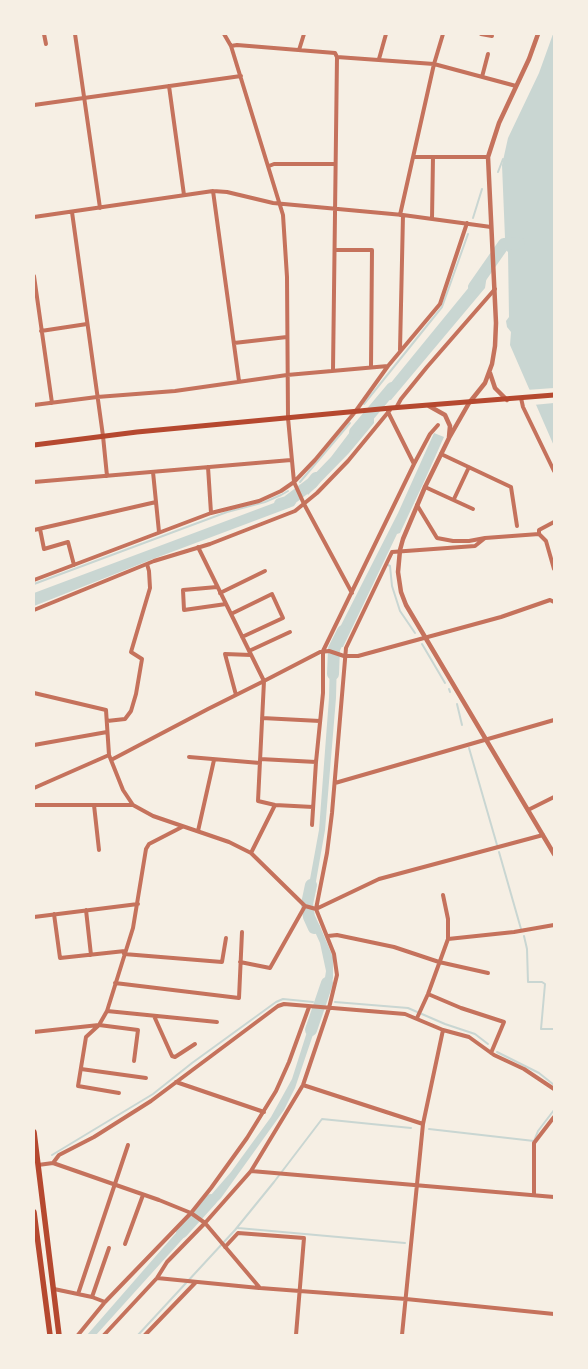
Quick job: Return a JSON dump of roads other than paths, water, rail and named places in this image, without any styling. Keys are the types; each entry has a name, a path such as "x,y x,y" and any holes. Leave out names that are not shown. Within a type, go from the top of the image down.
{"main road":[{"path":"34,445 103,436 288,418 554,395"},
{"path":"34,1132 60,1335"},
{"path":"34,1212 50,1335"}],"street":[{"path":"44,34 46,44"},
{"path":"76,34 100,208"},
{"path":"224,34 232,46 284,215 288,337 288,418 294,482 352,593"},
{"path":"299,50 304,34"},
{"path":"379,59 386,34"},
{"path":"400,351 401,215 434,64 443,34"},
{"path":"480,34 492,36"},
{"path":"538,34 529,59 495,133 488,157 495,289 495,346 490,373 485,383 469,402 425,487 400,550 398,572 401,592 406,605 424,638 554,854"},
{"path":"232,46 335,53 337,56 434,64 516,86"},
{"path":"482,77 488,54"},
{"path":"333,370 337,56"},
{"path":"34,105 241,76"},
{"path":"169,86 184,195"},
{"path":"413,157 488,157"},
{"path":"432,219 433,157"},
{"path":"269,166 274,164 335,164"},
{"path":"34,217 213,191 239,193 281,204 401,215 491,227"},
{"path":"213,191 239,381"},
{"path":"72,212 107,476"},
{"path":"34,580 211,513 258,501 281,491 294,482 316,460 355,412 388,366 440,304 467,224"},
{"path":"335,250 372,250 371,367"},
{"path":"34,278 52,403"},
{"path":"34,610 147,564 198,548 295,511 348,462 495,289"},
{"path":"34,329 87,324"},
{"path":"234,343 288,337"},
{"path":"34,405 98,397 175,391 287,375 388,366"},
{"path":"490,373 495,388 506,400"},
{"path":"524,398 523,407 554,471"},
{"path":"428,406 440,411 448,420 450,426 449,438"},
{"path":"392,409 414,464"},
{"path":"312,825 323,693 323,652 414,464 430,434 438,425"},
{"path":"441,454 511,488 516,526"},
{"path":"34,482 291,460"},
{"path":"208,467 211,513"},
{"path":"454,499 469,468"},
{"path":"154,472 158,532"},
{"path":"425,487 472,508"},
{"path":"34,530 156,502"},
{"path":"417,505 437,538 469,541 539,534 546,541 554,569"},
{"path":"539,534 539,530 554,522"},
{"path":"40,529 44,549 68,542 74,565"},
{"path":"104,1335 157,1278 167,1262 251,1171 304,1085 337,975 334,954 316,909 327,853 335,783 346,648 392,552 475,546 485,538"},
{"path":"198,548 264,681 258,801 275,805 313,807"},
{"path":"107,721 125,719 131,712 136,694 142,659 131,652 150,588 147,564"},
{"path":"220,592 265,571"},
{"path":"217,586 183,590 184,610 226,604"},
{"path":"231,614 272,594 283,618 242,637"},
{"path":"111,760 320,652 329,651 344,656 358,656 501,617 550,600 554,602"},
{"path":"236,695 225,654 250,653 290,632"},
{"path":"34,693 106,710 109,755 123,790 133,806"},
{"path":"262,718 320,722"},
{"path":"335,783 554,720"},
{"path":"34,744 107,732"},
{"path":"34,788 109,755"},
{"path":"189,757 214,760 316,762"},
{"path":"198,831 214,760"},
{"path":"528,810 554,797"},
{"path":"34,805 133,806 153,816 229,842 252,853 305,906 316,909 379,879 543,835"},
{"path":"94,805 98,850"},
{"path":"252,853 275,805"},
{"path":"119,1094 78,1086 86,1037 99,1025 106,1011 133,928 148,844 182,826"},
{"path":"417,1018 448,939 448,919 443,895"},
{"path":"34,917 138,904"},
{"path":"240,962 270,968 305,906"},
{"path":"86,910 91,955"},
{"path":"54,914 60,958 124,953 222,962 226,938"},
{"path":"448,939 514,932 554,925"},
{"path":"115,983 238,998 242,932"},
{"path":"328,936 337,935 394,947 439,962 488,973"},
{"path":"428,994 461,1008 504,1022 490,1053"},
{"path":"53,1163 60,1155 94,1137 151,1102 278,1006 284,1004 405,1014 443,1030 469,1037 490,1053 524,1069 554,1089"},
{"path":"78,1335 105,1302 192,1214 211,1188 264,1112 276,1091 290,1062 309,1007"},
{"path":"106,1011 217,1022"},
{"path":"154,1016 172,1056 175,1057 195,1044"},
{"path":"34,1032 99,1025 138,1030 134,1061"},
{"path":"402,1335 423,1124 443,1030"},
{"path":"81,1069 146,1078"},
{"path":"176,1082 264,1112"},
{"path":"304,1085 423,1124"},
{"path":"534,1195 534,1143 554,1117"},
{"path":"78,1294 128,1145"},
{"path":"38,1165 53,1163 192,1214 204,1222 260,1288"},
{"path":"251,1171 554,1197"},
{"path":"124,1244 143,1195"},
{"path":"225,1247 238,1234 304,1238 296,1335"},
{"path":"92,1297 110,1248"},
{"path":"157,1278 406,1299 554,1314"},
{"path":"145,1335 196,1282"},
{"path":"54,1289 92,1297 105,1302"}],"waterway":[{"path":"498,172 503,159"},
{"path":"473,218 482,189"},
{"path":"364,404 442,307 468,234"},
{"path":"474,287 504,244 519,243"},
{"path":"355,432 392,388"},
{"path":"300,482 350,423"},
{"path":"280,504 287,502 316,478"},
{"path":"34,584 227,512 265,502 288,491"},
{"path":"388,565 390,566 392,586 400,611 415,633"},
{"path":"333,674 334,649 343,631"},
{"path":"422,644 445,683"},
{"path":"457,704 462,725"},
{"path":"469,748 497,845"},
{"path":"499,852 521,929"},
{"path":"311,885 307,904 309,917 314,928"},
{"path":"524,936 527,949 528,982 542,982 545,984 541,1029 554,1029"},
{"path":"311,1030 327,983"},
{"path":"52,1155 153,1094 276,1002 283,999 313,1002"},
{"path":"335,1002 408,1008 445,1024 475,1034 488,1044"},
{"path":"497,1052 539,1073 554,1085"},
{"path":"429,1129 534,1141 538,1131 554,1110"},
{"path":"138,1335 235,1230 322,1119 411,1128"},
{"path":"182,1232 211,1200"},
{"path":"238,1228 405,1243"}]}
